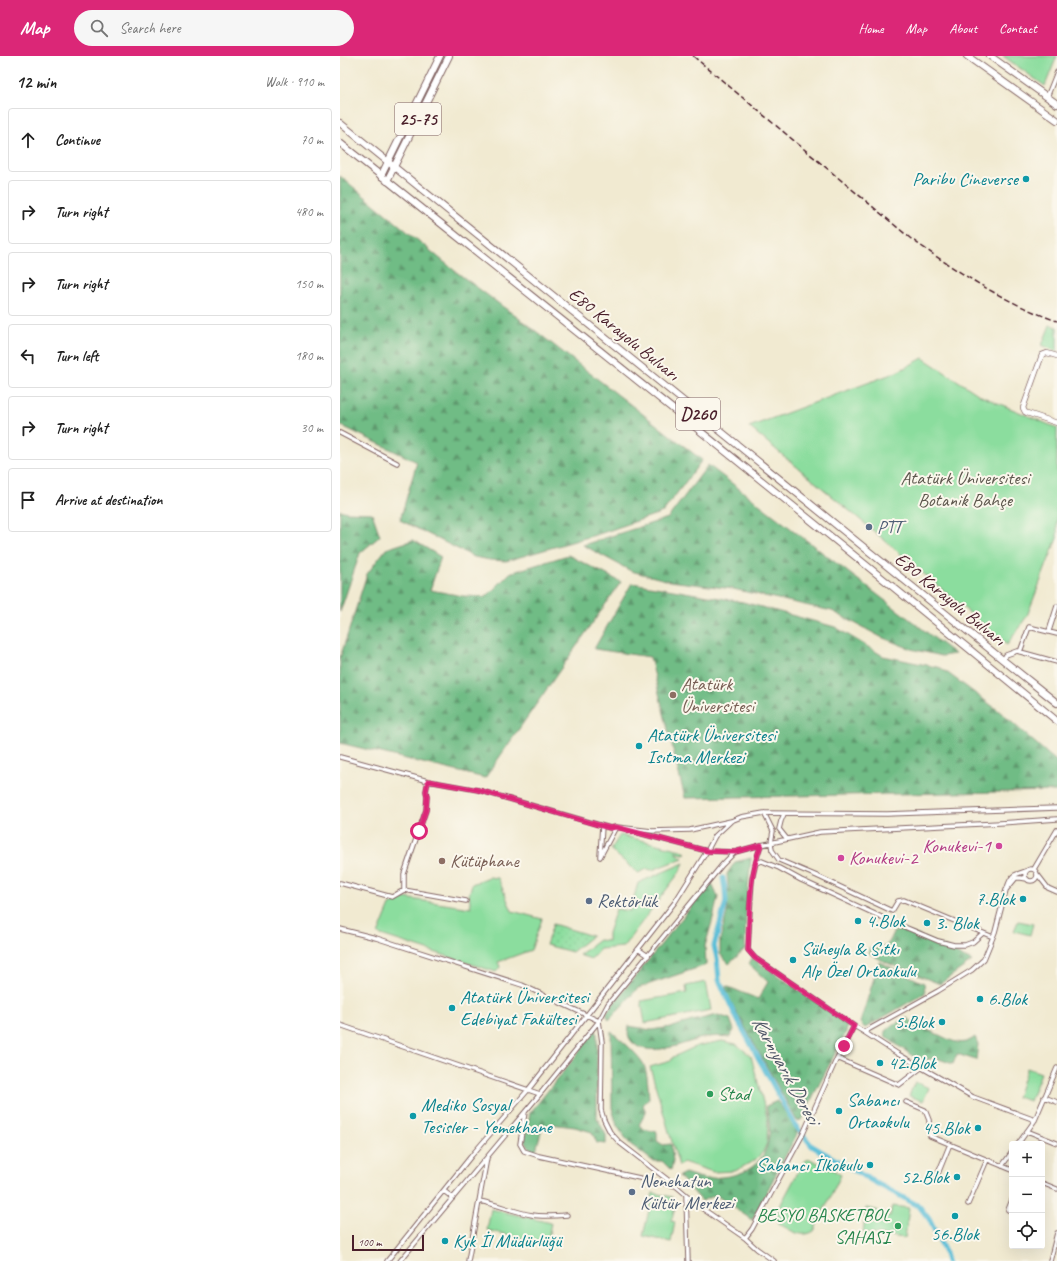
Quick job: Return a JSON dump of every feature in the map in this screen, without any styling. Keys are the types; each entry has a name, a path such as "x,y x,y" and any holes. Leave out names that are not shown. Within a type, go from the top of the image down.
{"main road":[{"path":"381,176 440,56"},
{"name":"25-75","path":"387,181 448,56"},
{"path":"967,56 1057,120"},
{"path":"990,56 1057,104"},
{"name":"E80 Karayolu Bulvarı","path":"340,123 1057,703"},
{"name":"E80 Karayolu Bulvarı","path":"340,143 600,350 1057,721"}],"street":[{"path":"1047,97 1057,72"},
{"path":"1057,356 1047,353 1043,354 1024,406 1024,410 1027,413 1057,423"},
{"path":"340,433 397,463"},
{"path":"1049,631 1057,606"},
{"path":"1020,652 1029,627 1057,634"},
{"path":"1003,660 1006,656 1017,651 1057,662"},
{"path":"340,757 428,781 478,790 610,828 616,827 652,831 690,830 731,821 741,817 764,813 887,814 1057,808"},
{"path":"404,890 404,874 426,810 426,791 428,781"},
{"path":"764,813 772,831 772,850 779,860 892,911"},
{"path":"784,814 779,829 787,838"},
{"path":"616,827 707,851 735,852 787,838 820,832 993,824 1057,819"},
{"path":"387,1261 528,1090 587,1015 675,902 715,836 731,821"},
{"path":"602,826 600,857 616,827"},
{"path":"1034,869 1057,830"},
{"path":"761,845 752,880 748,950 755,958 854,1026 973,1098 1035,1120"},
{"path":"393,1254 401,1260 540,1094 599,1020 608,1004 722,865 735,852"},
{"path":"756,863 762,861 779,868 801,880 888,920 938,941 954,945 965,945 973,942 983,933"},
{"path":"864,1032 938,991 972,970 984,959 993,937 1010,879 1013,874 1034,869"},
{"path":"1034,869 1048,888 1057,892"},
{"path":"1026,871 1025,875 1027,879"},
{"path":"1006,890 1016,878 1027,879 1030,881 1036,878 1037,874"},
{"path":"340,883 392,897 404,890 466,901"},
{"path":"888,920 898,901 904,900 993,937"},
{"path":"340,929 376,938 522,984 599,1020"},
{"path":"638,949 648,956"},
{"path":"599,1020 602,1042 601,1110 610,1132 620,1143 678,1187 703,1209 745,1238 774,1261"},
{"path":"340,1025 540,1094"},
{"path":"745,1238 752,1229 800,1141 837,1058 854,1026"},
{"path":"837,1058 899,1085 922,1067"},
{"path":"1020,1141 1035,1120 1057,1068"},
{"path":"1044,1096 1057,1102"},
{"path":"906,1102 925,1110 929,1120 930,1136 1009,1169"},
{"path":"525,1111 520,1144 524,1151 539,1156 678,1187"},
{"path":"1027,1131 1057,1143"},
{"path":"935,1181 950,1144"},
{"path":"1002,1166 1009,1156"},
{"path":"468,1261 487,1157"},
{"path":"968,1204 987,1160"},
{"path":"1045,1183 1057,1189"},
{"path":"444,1191 453,1198"},
{"path":"686,1194 688,1261"},
{"path":"479,1201 531,1215 567,1215"},
{"path":"1050,1261 1057,1233"}],"green space":[{"path":"1003,56 1057,56 1045,86"},
{"path":"340,176 455,271 533,329 702,460 663,512 602,533 506,561 474,557 400,520 417,462 340,425"},
{"path":"1050,325 1057,327 1057,352 1042,345"},
{"name":"Atatürk Üniversitesi Botanik Bahçe","path":"923,358 981,396 1057,428 1057,538 1027,616 1007,645 749,427 897,372"},
{"path":"708,465 955,654 942,656 911,649 881,637 832,611 733,589 670,581 631,571 583,545 668,518"},
{"path":"340,510 347,512 372,513 380,536 360,553 340,612"},
{"path":"413,540 441,557 430,590 463,596 486,597 510,573 568,555 621,582 485,778 340,743 340,658 367,574 386,549"},
{"path":"632,583 743,602 835,627 883,656 941,668 999,711 1057,762 1057,791 685,798 650,657 594,649"},
{"path":"620,835 681,850 686,853 683,854 675,852 683,858 652,870 647,869 638,873 612,851 612,848"},
{"path":"751,858 746,908 745,949 729,964 720,954 720,940 727,912 727,874 735,862"},
{"path":"684,863 679,873 623,947 600,949 591,959 579,955 599,940 608,941 608,933 616,909 630,911 638,883"},
{"path":"489,877 498,878 512,911 542,919 531,950 498,962 500,967 496,972 378,934 390,905 404,898 471,908 469,895 472,884"},
{"path":"711,882 718,897 705,946 706,965 638,988 609,1020 606,1013"},
{"path":"1018,921 1033,924 1030,935 1014,931"},
{"path":"553,924 592,936 572,952 546,945"},
{"path":"901,930 943,946 972,961 940,984 885,962 869,953 869,948 879,948 885,946 890,941 894,932"},
{"path":"752,958 847,1023 846,1032 801,1120 797,1121 727,995 726,986 758,999 768,982 749,964"},
{"path":"879,962 924,983 925,993 865,1028 860,1023"},
{"path":"706,982 711,1010 645,1023 641,1001 687,993 686,986"},
{"path":"718,1015 730,1019 734,1030 730,1037 705,1037 677,1046 648,1049 633,1043 628,1035 629,1026 651,1030 672,1027"},
{"path":"907,1018 922,1027 956,1042 965,1042 975,1037 978,1044 976,1060 957,1054 953,1064 936,1058 920,1061 887,1038 885,1034 885,1031 892,1025"},
{"path":"596,1029 597,1118 606,1135 606,1144 597,1143 592,1132 575,1127 551,1124 542,1128 536,1150 531,1150 524,1141 530,1113"},
{"path":"611,1031 632,1050 645,1067 649,1098 643,1105 646,1112 639,1125 644,1129 657,1132 657,1141 663,1145 671,1144 673,1161 671,1170 662,1161 653,1161 630,1144 617,1126 612,1108"},
{"name":"Stad","path":"722,1041 736,1044 751,1056 768,1121 767,1143 763,1152 755,1160 735,1171 713,1172 683,1162 679,1166 650,1067 671,1061 673,1057 697,1046"},
{"path":"1027,1068 1041,1073 1030,1101 1017,1097"},
{"path":"915,1082 929,1088 923,1101 909,1096"},
{"path":"777,1101 799,1130 752,1220 716,1195 702,1201 679,1176 685,1173 706,1179 736,1174 748,1170 757,1163 764,1154 768,1144 769,1133 769,1120 766,1106"},
{"path":"810,1159 841,1175 814,1231 800,1234 779,1224 777,1214 804,1161"},
{"path":"653,1193 672,1197 670,1208 675,1209 671,1221 675,1222 671,1242 643,1236"},
{"path":"892,1206 909,1208 905,1238 863,1233 866,1208 877,1210 877,1214 890,1216"},
{"path":"491,1209 551,1223 547,1244 487,1230"}],"waterway":[{"name":"Karnıyarık Deresi","path":"723,878 726,902 714,946 717,958 719,980 736,1017 795,1125 812,1146 919,1206 929,1219 944,1250 947,1261"}],"railway":[{"path":"693,56 910,238 980,285 1018,305 1057,321"}],"place":[{"name":"Paribu Cineverse","path":"1026,179"},
{"name":"PTT","path":"869,527"},
{"name":"Atatürk Üniversitesi","path":"673,695"},
{"name":"Atatürk Üniversitesi Isıtma Merkezi","path":"639,746"},
{"name":"Konukevi-1","path":"999,846"},
{"name":"Konukevi-2","path":"841,858"},
{"name":"Kütüphane","path":"442,861"},
{"name":"7.Blok","path":"1023,899"},
{"name":"Rektörlük","path":"589,901"},
{"name":"4.Blok","path":"858,921"},
{"name":"3. Blok","path":"927,923"},
{"name":"Süheyla & Sıtkı Alp Özel Ortaokulu","path":"793,960"},
{"name":"6.Blok","path":"980,999"},
{"name":"Atatürk Üniversitesi Edebiyat Fakültesi","path":"452,1008"},
{"name":"5.Blok","path":"942,1022"},
{"name":"42.Blok","path":"880,1063"},
{"name":"Stad","path":"710,1094"},
{"name":"Sabancı Ortaokulu","path":"839,1111"},
{"name":"Mediko Sosyal Tesisler - Yemekhane","path":"413,1116"},
{"name":"45.Blok","path":"978,1128"},
{"name":"Sabancı İlkokulu","path":"870,1165"},
{"name":"52.Blok","path":"957,1177"},
{"name":"Nenehatun Kültür Merkezi","path":"632,1192"},
{"name":"56.Blok","path":"955,1216"},
{"name":"BESYO BASKETBOL SAHASI","path":"898,1226"},
{"name":"Kyk İl Müdürlüğü","path":"445,1241"}],"route":[{"path":"419,831 426,810 426,791 428,781 478,790 602,826 610,828 616,827 707,851 735,852 761,845 752,880 748,950 755,958 854,1026 844,1046"}]}
